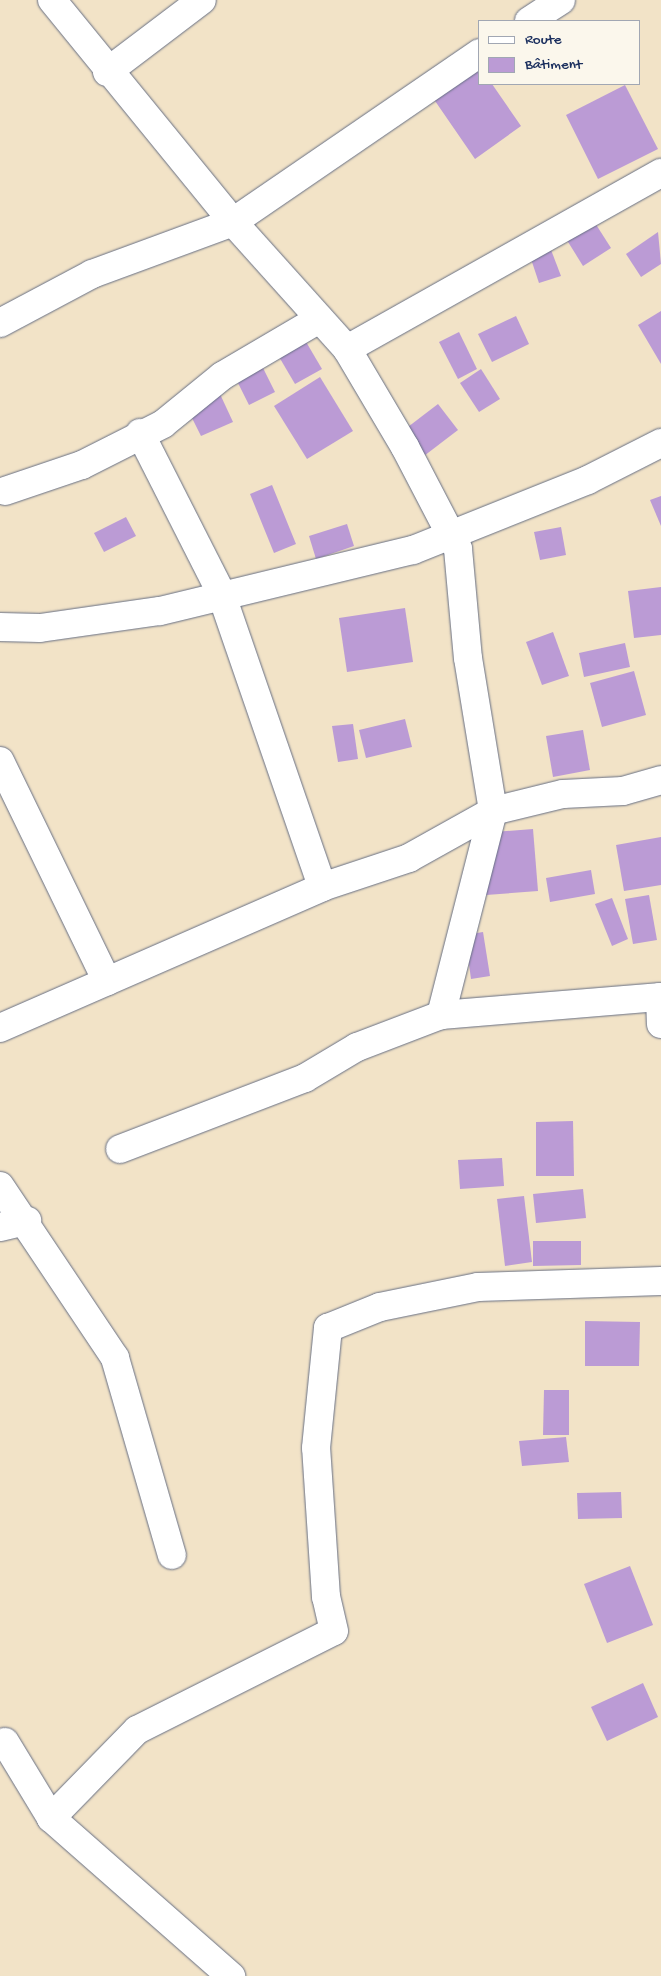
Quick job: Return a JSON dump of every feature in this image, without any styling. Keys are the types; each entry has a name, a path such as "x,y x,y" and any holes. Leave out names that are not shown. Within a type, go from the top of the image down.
{"street":[{"path":"52,0 107,72 233,222 348,349 458,549 468,658 493,811 442,1015"},
{"path":"107,72 202,0"},
{"path":"531,20 561,0"},
{"path":"0,323 92,274 233,222 478,54"},
{"path":"348,349 661,173"},
{"path":"4,491 82,465 140,433 163,424 222,376 319,319"},
{"path":"140,433 221,593 322,888"},
{"path":"0,627 40,628 160,611 221,593 454,537 661,443"},
{"path":"0,761 107,981"},
{"path":"0,1028 322,888 408,858 493,811 564,794 623,791 661,780"},
{"path":"120,1149 305,1078 357,1047 442,1015 661,1006"},
{"path":"0,1186 27,1220 115,1358 172,1555"},
{"path":"0,1227 27,1220"},
{"path":"51,1818 137,1730 334,1632 326,1597 316,1448 328,1328 380,1307 478,1287 661,1281"},
{"path":"5,1742 51,1818 231,1976"}],"building":[{"path":"478,66 478,85 493,85 521,126 475,159 433,98"},
{"path":"625,85 658,149 598,179 566,115"},
{"path":"588,212 611,248 583,266 560,229"},
{"path":"658,232 661,264 641,277 626,254"},
{"path":"548,242 561,276 539,283 528,250"},
{"path":"661,311 661,364 638,325"},
{"path":"516,316 529,344 492,362 478,334"},
{"path":"459,332 477,369 458,379 439,342"},
{"path":"302,335 322,369 295,384 275,350"},
{"path":"263,368 275,392 249,405 237,381"},
{"path":"481,369 500,399 479,412 460,383"},
{"path":"320,377 353,431 307,459 274,406"},
{"path":"220,394 233,422 201,436 188,410"},
{"path":"438,404 458,430 420,459 400,433"},
{"path":"272,485 296,544 274,553 250,494"},
{"path":"661,496 661,526 650,500"},
{"path":"126,517 136,536 104,552 94,533"},
{"path":"347,524 354,546 316,559 309,536"},
{"path":"561,527 566,555 540,560 534,532"},
{"path":"661,587 661,635 634,638 628,591"},
{"path":"405,608 413,662 347,672 339,618"},
{"path":"553,632 569,676 542,685 526,642"},
{"path":"625,643 630,667 584,677 579,653"},
{"path":"634,671 646,715 602,727 590,683"},
{"path":"405,719 412,747 366,758 359,730"},
{"path":"353,724 358,759 338,762 332,726"},
{"path":"583,730 590,770 553,777 546,736"},
{"path":"533,829 538,891 486,895 481,833"},
{"path":"661,837 661,885 624,891 616,845"},
{"path":"591,870 595,894 550,902 546,878"},
{"path":"649,895 657,940 633,944 625,899"},
{"path":"612,898 628,939 612,946 595,904"},
{"path":"483,932 490,976 471,979 465,935"},
{"path":"573,1121 574,1176 536,1176 536,1122"},
{"path":"502,1158 504,1186 460,1189 458,1160"},
{"path":"583,1189 586,1218 536,1223 533,1194"},
{"path":"524,1196 532,1262 505,1266 497,1199"},
{"path":"533,1241 581,1241 581,1265 533,1266"},
{"path":"585,1321 640,1322 639,1366 585,1366"},
{"path":"544,1390 569,1390 569,1435 543,1435"},
{"path":"566,1437 569,1462 522,1466 519,1441"},
{"path":"621,1492 622,1518 578,1519 577,1493"},
{"path":"630,1566 653,1625 607,1643 584,1584"},
{"path":"643,1683 658,1717 607,1741 591,1707"}]}
